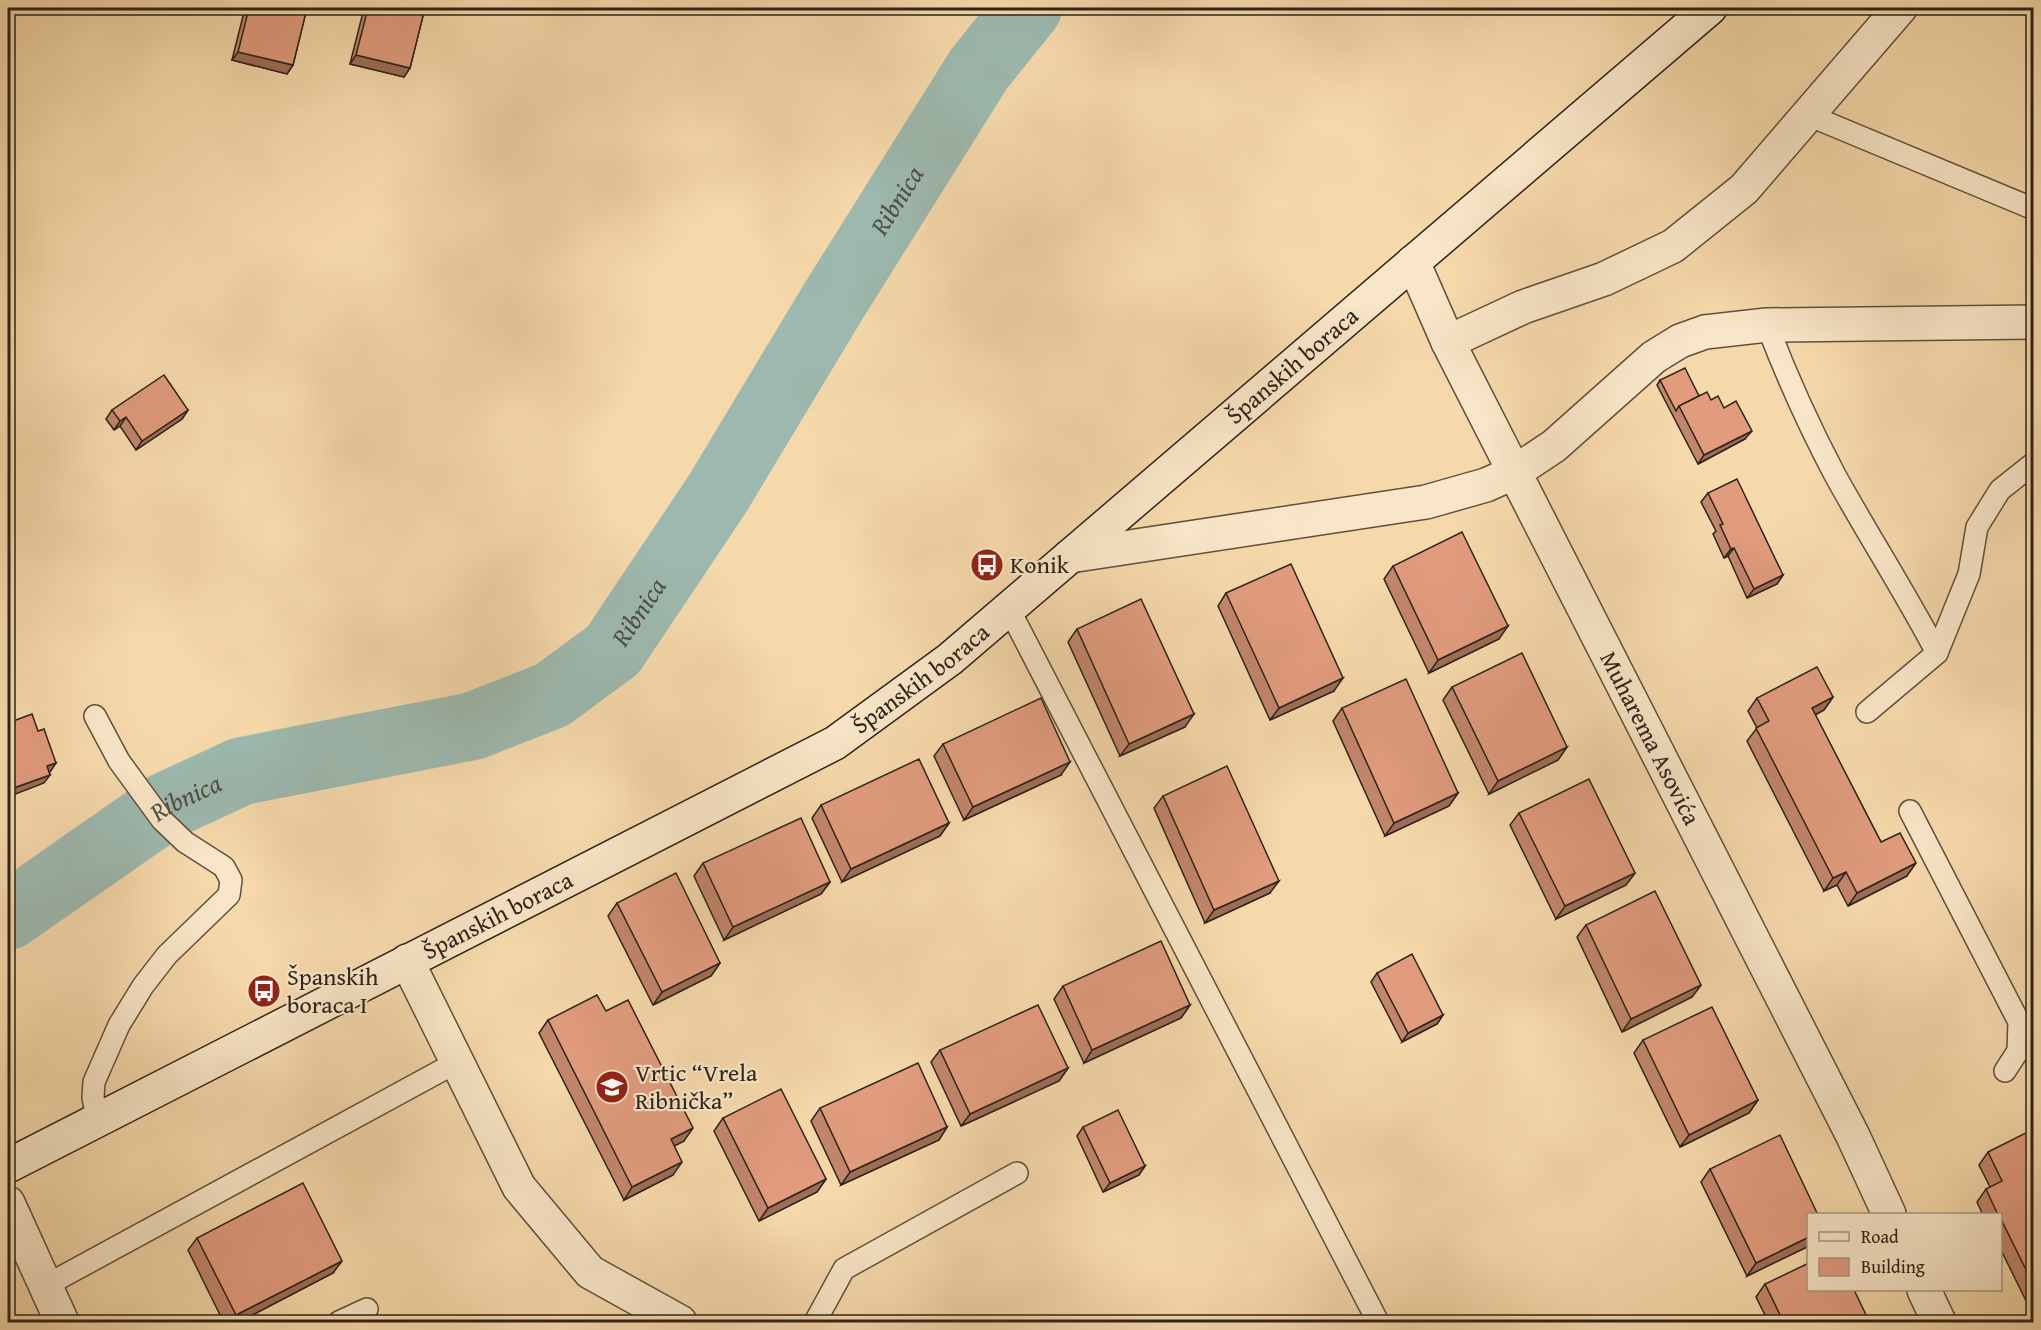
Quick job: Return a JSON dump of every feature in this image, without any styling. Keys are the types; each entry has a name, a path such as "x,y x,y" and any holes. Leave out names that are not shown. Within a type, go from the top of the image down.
{"street":[{"name":"Španskih boraca","path":"8,1166 835,743 950,659 1710,8"},
{"path":"1448,342 1523,307 1604,279 1674,246 1744,189 1899,8"},
{"name":"Muharema Asovića","path":"1413,262 1448,342 1854,1136 1888,1213"},
{"path":"1070,556 1426,502 1469,491 1515,472 1554,446 1654,357 1680,341 1705,332 1767,326 2034,322"},
{"path":"407,961 519,1187 590,1272 680,1323"},
{"path":"8,1203 62,1323"},
{"path":"1924,1291 1939,1323"}],"lane":[{"path":"1808,115 2034,209"},
{"path":"1767,326 1797,400 1835,476 1906,594 1937,653"},
{"path":"1867,712 1937,653 1969,574 1977,527 2000,490 2034,463"},
{"path":"1009,609 1378,1323"},
{"path":"95,716 119,761 172,831 224,867 229,873 231,888 224,901 167,955 143,986 119,1025 94,1082 93,1098 97,1119"},
{"path":"1910,811 2019,1022 2018,1051 2005,1071"},
{"path":"45,1286 457,1062"},
{"path":"815,1323 844,1269 1017,1173"},
{"path":"339,1323 367,1309"}],"building":[{"path":"249,8 307,8 293,65 238,52"},
{"path":"368,8 425,8 410,68 356,55"},
{"path":"1685,368 1699,396 1679,406 1676,411 1660,380"},
{"path":"164,375 188,410 142,441 126,417 120,421 112,410"},
{"path":"1707,392 1711,400 1718,396 1724,408 1736,401 1752,431 1704,455 1679,406"},
{"path":"1737,479 1783,575 1754,589 1734,548 1731,549 1720,525 1723,524 1708,493"},
{"path":"1462,532 1508,626 1438,660 1393,566"},
{"path":"1291,564 1343,678 1279,708 1226,593"},
{"path":"1141,599 1194,714 1129,744 1077,629"},
{"path":"1522,653 1567,747 1498,781 1452,687"},
{"path":"1817,667 1833,697 1812,708 1881,842 1900,833 1916,863 1857,893 1846,872 1833,878 1756,728 1769,721 1757,698"},
{"path":"1406,679 1458,793 1394,823 1342,708"},
{"path":"1041,698 1070,762 973,807 943,744"},
{"path":"32,714 38,731 44,729 56,763 47,766 50,775 8,790 8,723"},
{"path":"919,759 949,823 851,869 821,805"},
{"path":"1227,766 1279,881 1214,910 1163,796"},
{"path":"1589,779 1635,873 1565,906 1519,813"},
{"path":"801,818 830,882 733,927 703,863"},
{"path":"676,873 720,963 662,992 617,903"},
{"path":"1655,891 1701,985 1631,1019 1586,925"},
{"path":"1161,941 1190,1005 1092,1050 1063,986"},
{"path":"1412,954 1443,1015 1408,1033 1377,973"},
{"name":"Vrtic “Vrela Ribnička”","path":"597,995 606,1011 628,1000 693,1128 671,1139 682,1162 632,1187 548,1020"},
{"path":"1038,1005 1068,1068 970,1114 940,1050"},
{"path":"1712,1007 1758,1100 1689,1135 1643,1040"},
{"path":"918,1063 947,1127 850,1172 820,1108"},
{"path":"781,1089 826,1179 768,1208 723,1118"},
{"path":"1118,1110 1145,1166 1110,1183 1083,1127"},
{"path":"2034,1129 2034,1286 2002,1221 2002,1213 1997,1213 1986,1189 2002,1181 1988,1152"},
{"path":"1780,1135 1817,1213 1807,1213 1807,1238 1756,1263 1710,1169"},
{"path":"303,1183 342,1261 236,1315 197,1238"},
{"path":"1807,1264 1807,1291 1854,1291 1870,1323 1784,1323 1765,1284"}],"waterway":[{"name":"Ribnica","path":"8,916 166,806 242,771 473,726 552,695 613,650 718,493 833,302 979,69 1028,8"}],"place":[{"name":"Konik","path":"987,565"},
{"name":"Španskih boraca I","path":"264,991"},
{"name":"Vrtic “Vrela Ribnička”","path":"612,1087"}]}
